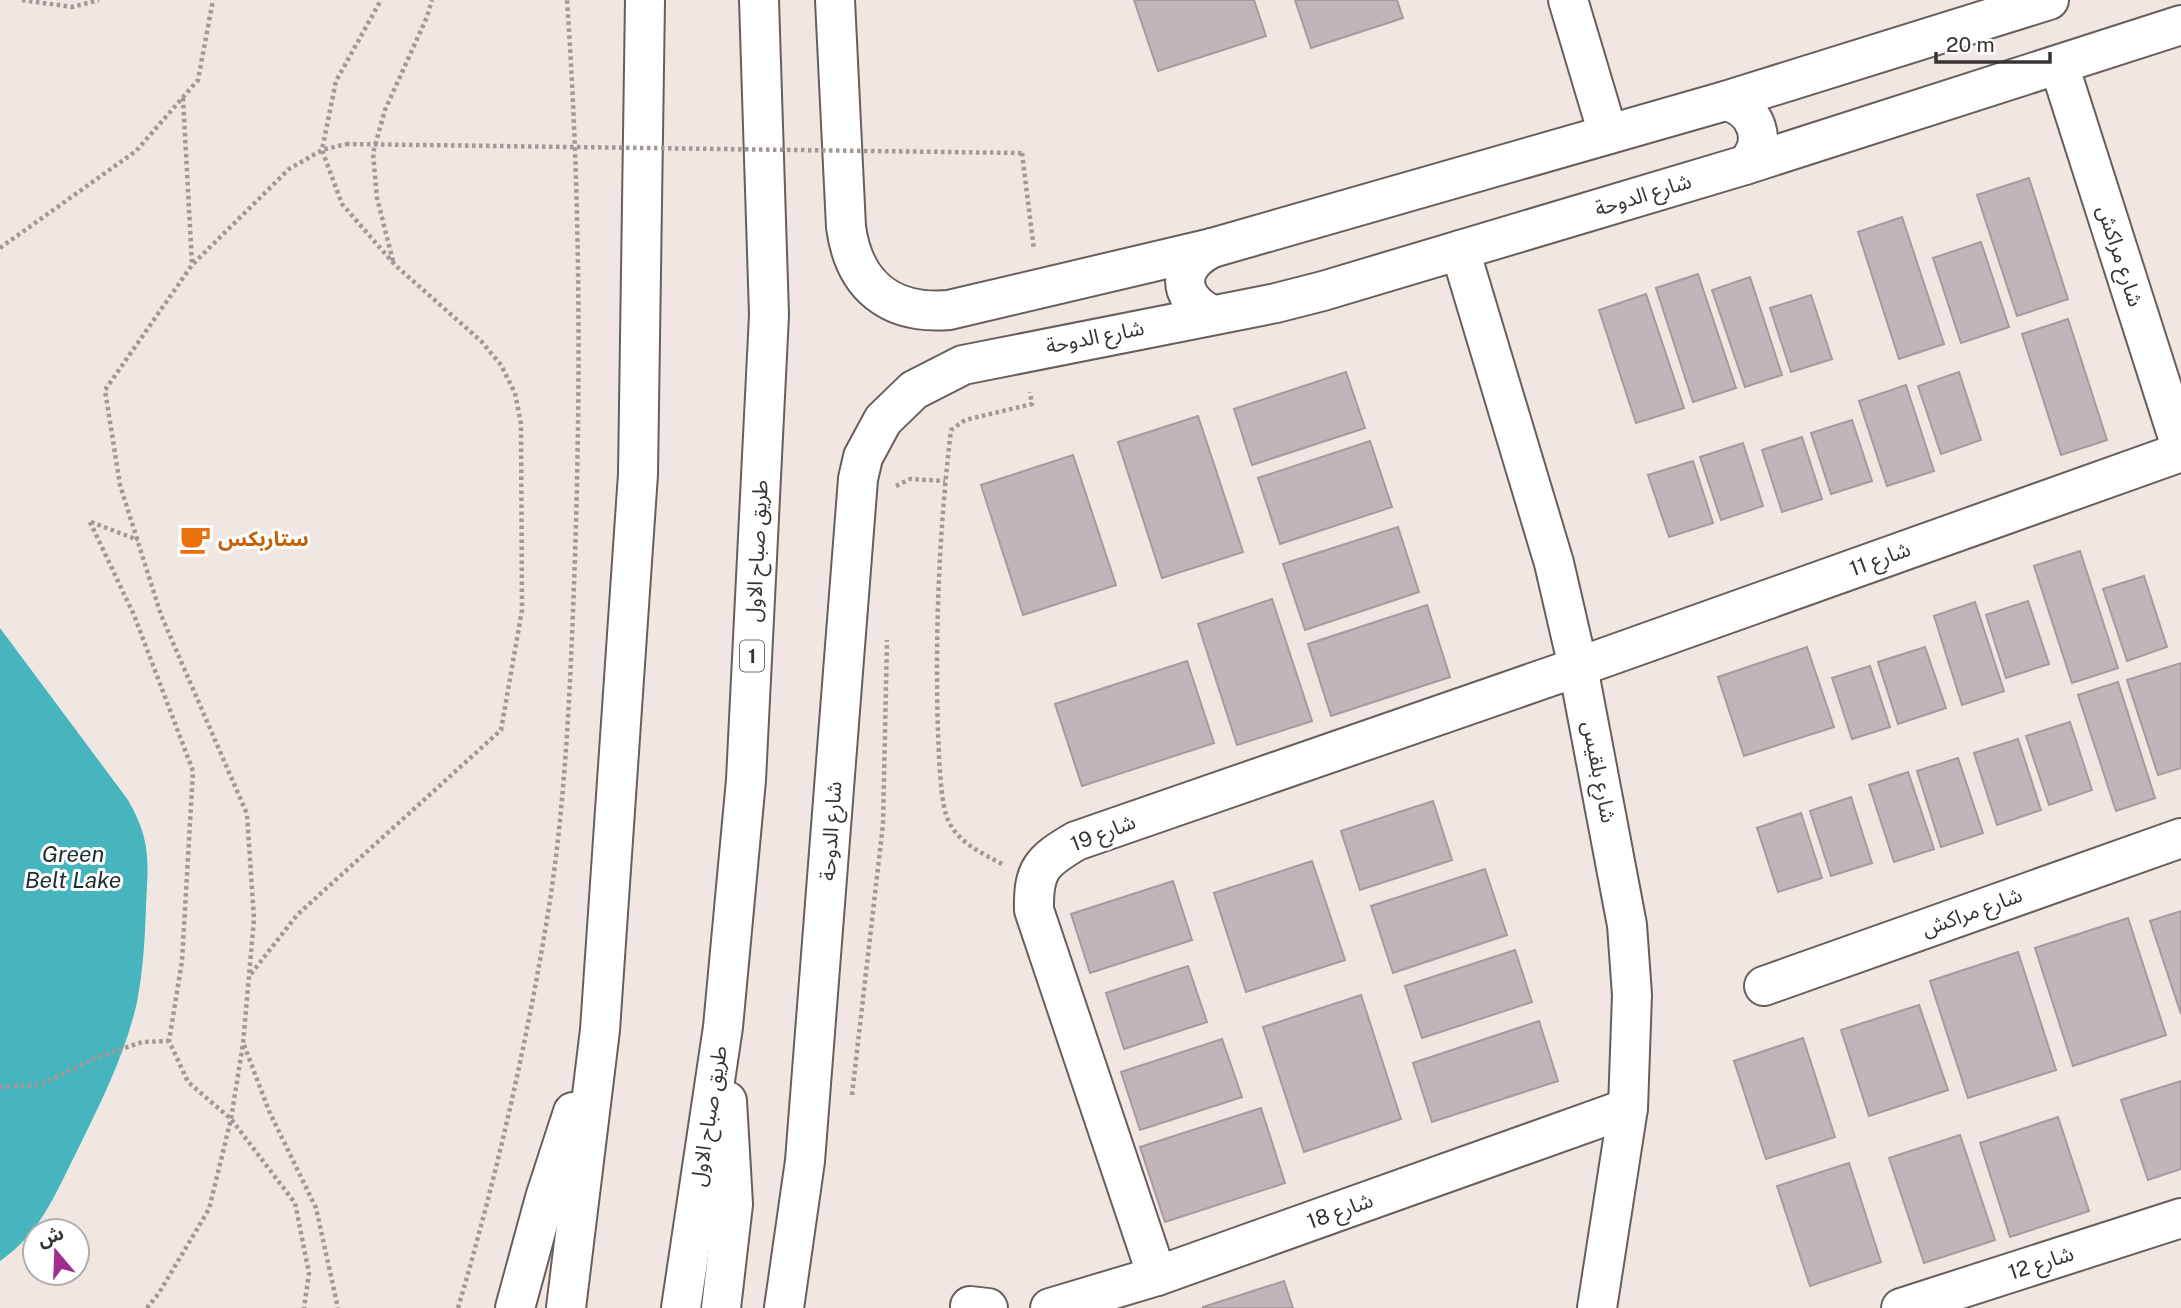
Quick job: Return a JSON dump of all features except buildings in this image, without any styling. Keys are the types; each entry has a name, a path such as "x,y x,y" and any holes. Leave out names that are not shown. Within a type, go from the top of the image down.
{"main road":[{"path":"566,1308 600,1030 638,474 645,0"},
{"name":"طريق صباح الاول","path":"681,1308 723,1027 746,780 769,315 759,0"},
{"path":"835,0 847,239 859,271 885,298 914,310 949,310 1212,248 1725,101 2049,0"},
{"path":"1568,0 1608,134"},
{"name":"شارع الدوحة","path":"784,1308 805,1161 858,479 863,457 883,420 914,390 963,365 1021,351 1276,303 1460,250 1745,165 2181,25"},
{"name":"شارع مراكش","path":"2059,65 2181,449"},
{"path":"1725,101 1744,109 1756,127 1757,148 1745,165"},
{"path":"1210,314 1194,306 1185,289 1186,271 1196,256 1212,248"},
{"name":"شارع بلقيس","path":"1460,250 1554,563 1578,667 1627,925 1632,995 1628,1108 1597,1308"},
{"name":"شارع 11","path":"1578,667 2181,449"},
{"name":"شارع 19","path":"1033,882 1046,858 1076,841 1578,667"},
{"name":"شارع مراكش","path":"1764,986 2181,838"},
{"path":"1033,882 1034,910 1157,1276"},
{"path":"721,1308 733,1204 723,1027"},
{"path":"515,1308 545,1198 600,1030"},
{"name":"شارع 18","path":"1050,1308 1157,1276 1628,1108"},
{"name":"شارع 12","path":"1900,1308 2181,1219"}],"path":[{"path":"22,0 72,7 99,0"},
{"path":"0,248 136,151 198,80 213,0"},
{"path":"249,976 297,915 500,730 522,610 521,424 514,393 501,365 481,341 395,265 342,204 322,150 336,81 381,0"},
{"path":"395,265 385,238 377,198 373,153 385,110 427,18 432,0"},
{"path":"457,1308 528,1025 551,891 571,688 581,386 576,123 567,0"},
{"path":"183,97 192,265"},
{"path":"147,1308 159,1293 209,1209 231,1119 243,1044 254,919 247,814 161,615 120,485 105,390 192,265 289,169 322,150 346,144 1022,153 1030,221"},
{"path":"1021,351 1032,404 965,420 951,430 940,523 936,645 939,763 947,820 964,842 1033,882"},
{"path":"891,495 895,487 910,479 945,481"},
{"path":"138,540 90,522 134,615 193,771 182,961 169,1041 188,1082 231,1119 295,1203 309,1273 304,1308"},
{"path":"852,1096 883,824 888,632"},
{"path":"0,1087 39,1085 96,1058 142,1042 169,1041"},
{"path":"243,1044 269,1111 316,1208 338,1308"}],"water":[{"name":"Green Belt Lake","path":"0,628 128,800 145,840 148,864 139,990 132,1022 118,1061 93,1118 45,1213 42,1217 21,1217 21,1244 0,1261"}],"place":[{"name":"ستاربكس","path":"195,539"}]}
